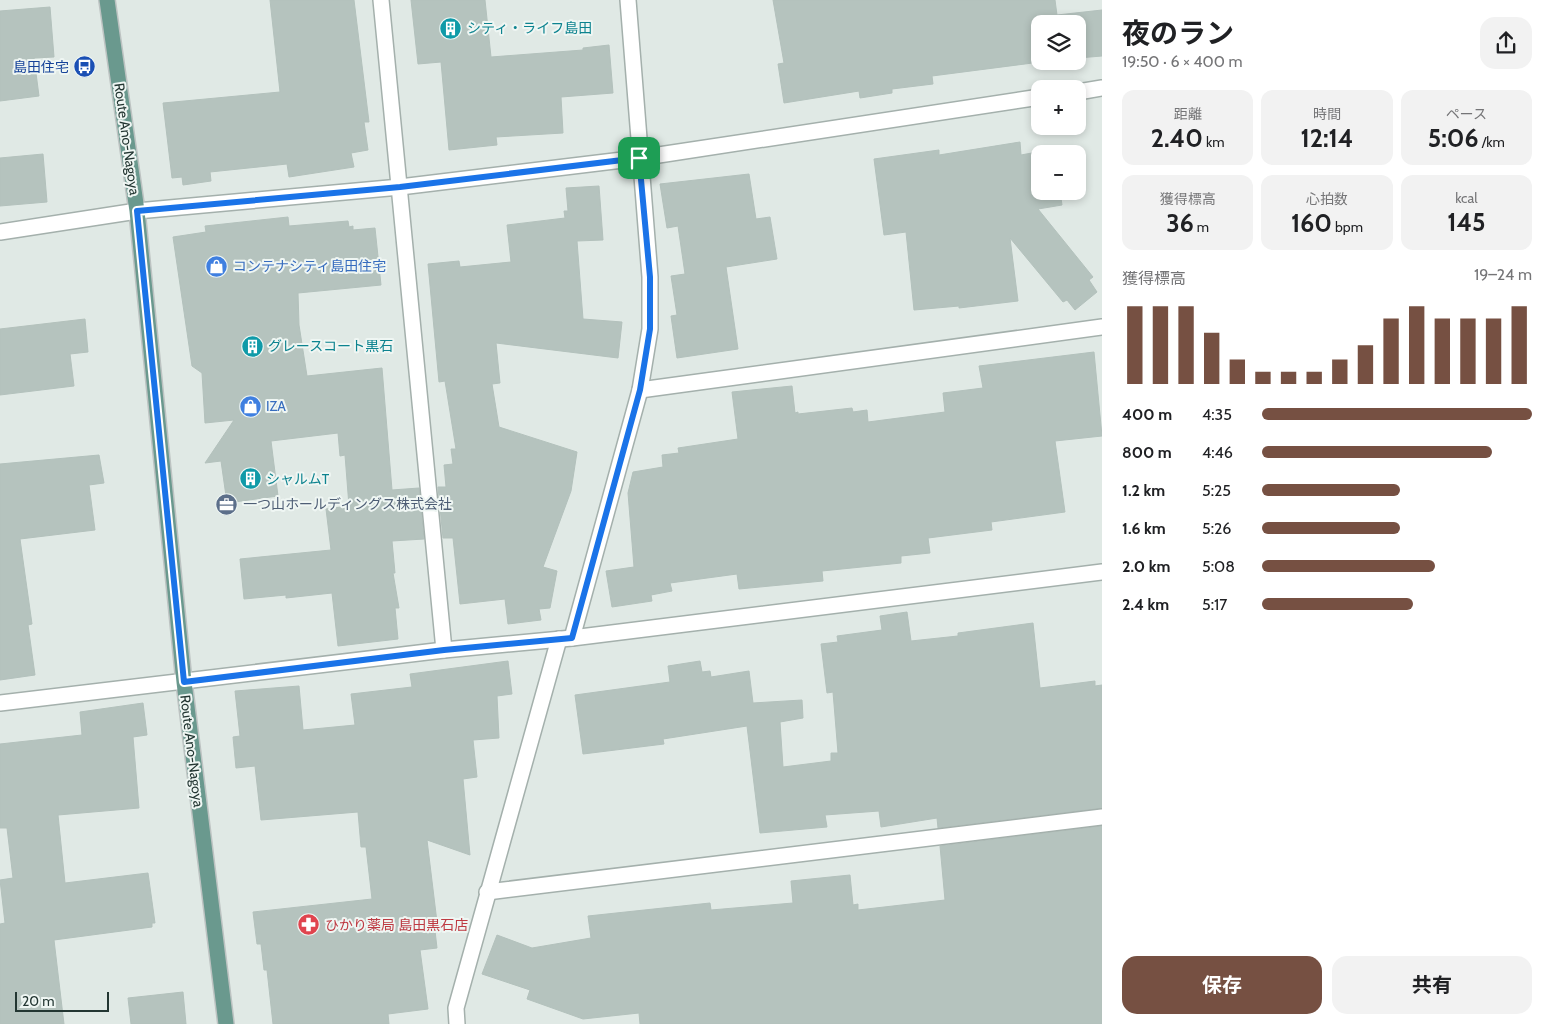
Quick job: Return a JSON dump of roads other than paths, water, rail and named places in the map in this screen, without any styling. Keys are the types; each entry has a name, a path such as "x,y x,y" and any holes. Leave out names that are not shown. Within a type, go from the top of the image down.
{"main road":[{"name":"Route Ano-Nagoya","path":"107,0 137,211 184,682 226,1024"}],"street":[{"path":"381,0 444,650"},
{"path":"457,1024 456,1008 487,892 640,390 650,329 650,277 639,158 628,0"},
{"path":"1086,91 1102,88"},
{"path":"0,232 137,211 400,187 639,158 1031,98"},
{"path":"640,390 1102,327"},
{"path":"0,703 444,650 565,638 1102,572"},
{"path":"487,892 1102,817"}],"place":[{"name":"シティ・ライフ島田","path":"451,28"},
{"name":"島田住宅","path":"85,67"},
{"name":"コンテナシティ島田住宅","path":"217,266"},
{"name":"グレースコート黒石","path":"252,346"},
{"name":"IZA","path":"250,406"},
{"name":"シャルムT","path":"250,479"},
{"name":"一つ山ホールディングス株式会社","path":"227,504"},
{"name":"ひかり薬局 島田黒石店","path":"309,925"}]}
